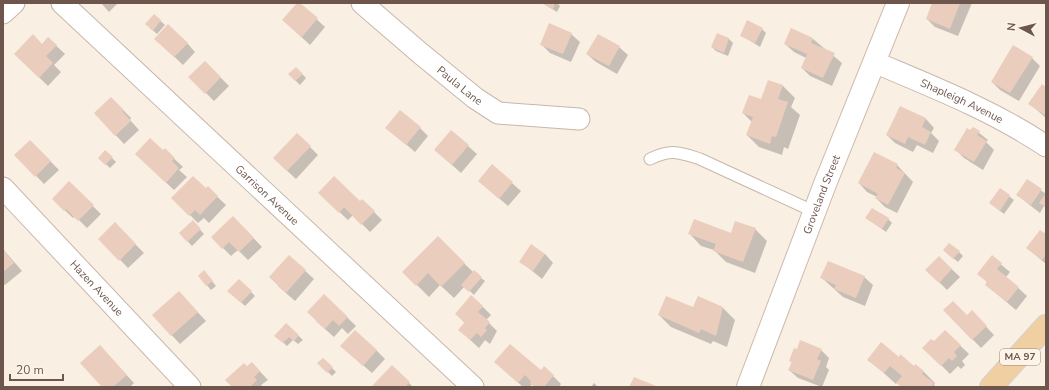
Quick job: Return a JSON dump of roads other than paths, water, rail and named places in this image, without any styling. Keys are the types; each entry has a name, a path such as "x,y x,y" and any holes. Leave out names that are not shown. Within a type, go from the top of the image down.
{"main road":[{"name":"Groveland Street","path":"748,387 896,4"},
{"name":"MA 97","path":"991,387 1014,364 1046,326"}],"street":[{"path":"3,13 14,3"},
{"name":"Garrison Avenue","path":"62,3 473,387"},
{"name":"Paula Lane","path":"362,3 475,98 498,113 579,119"},
{"name":"Shapleigh Avenue","path":"874,62 964,100 1020,129 1046,146"},
{"name":"Hazen Avenue","path":"3,188 190,387"}],"lane":[{"path":"650,159 666,152 681,153 700,159 815,212"}]}
